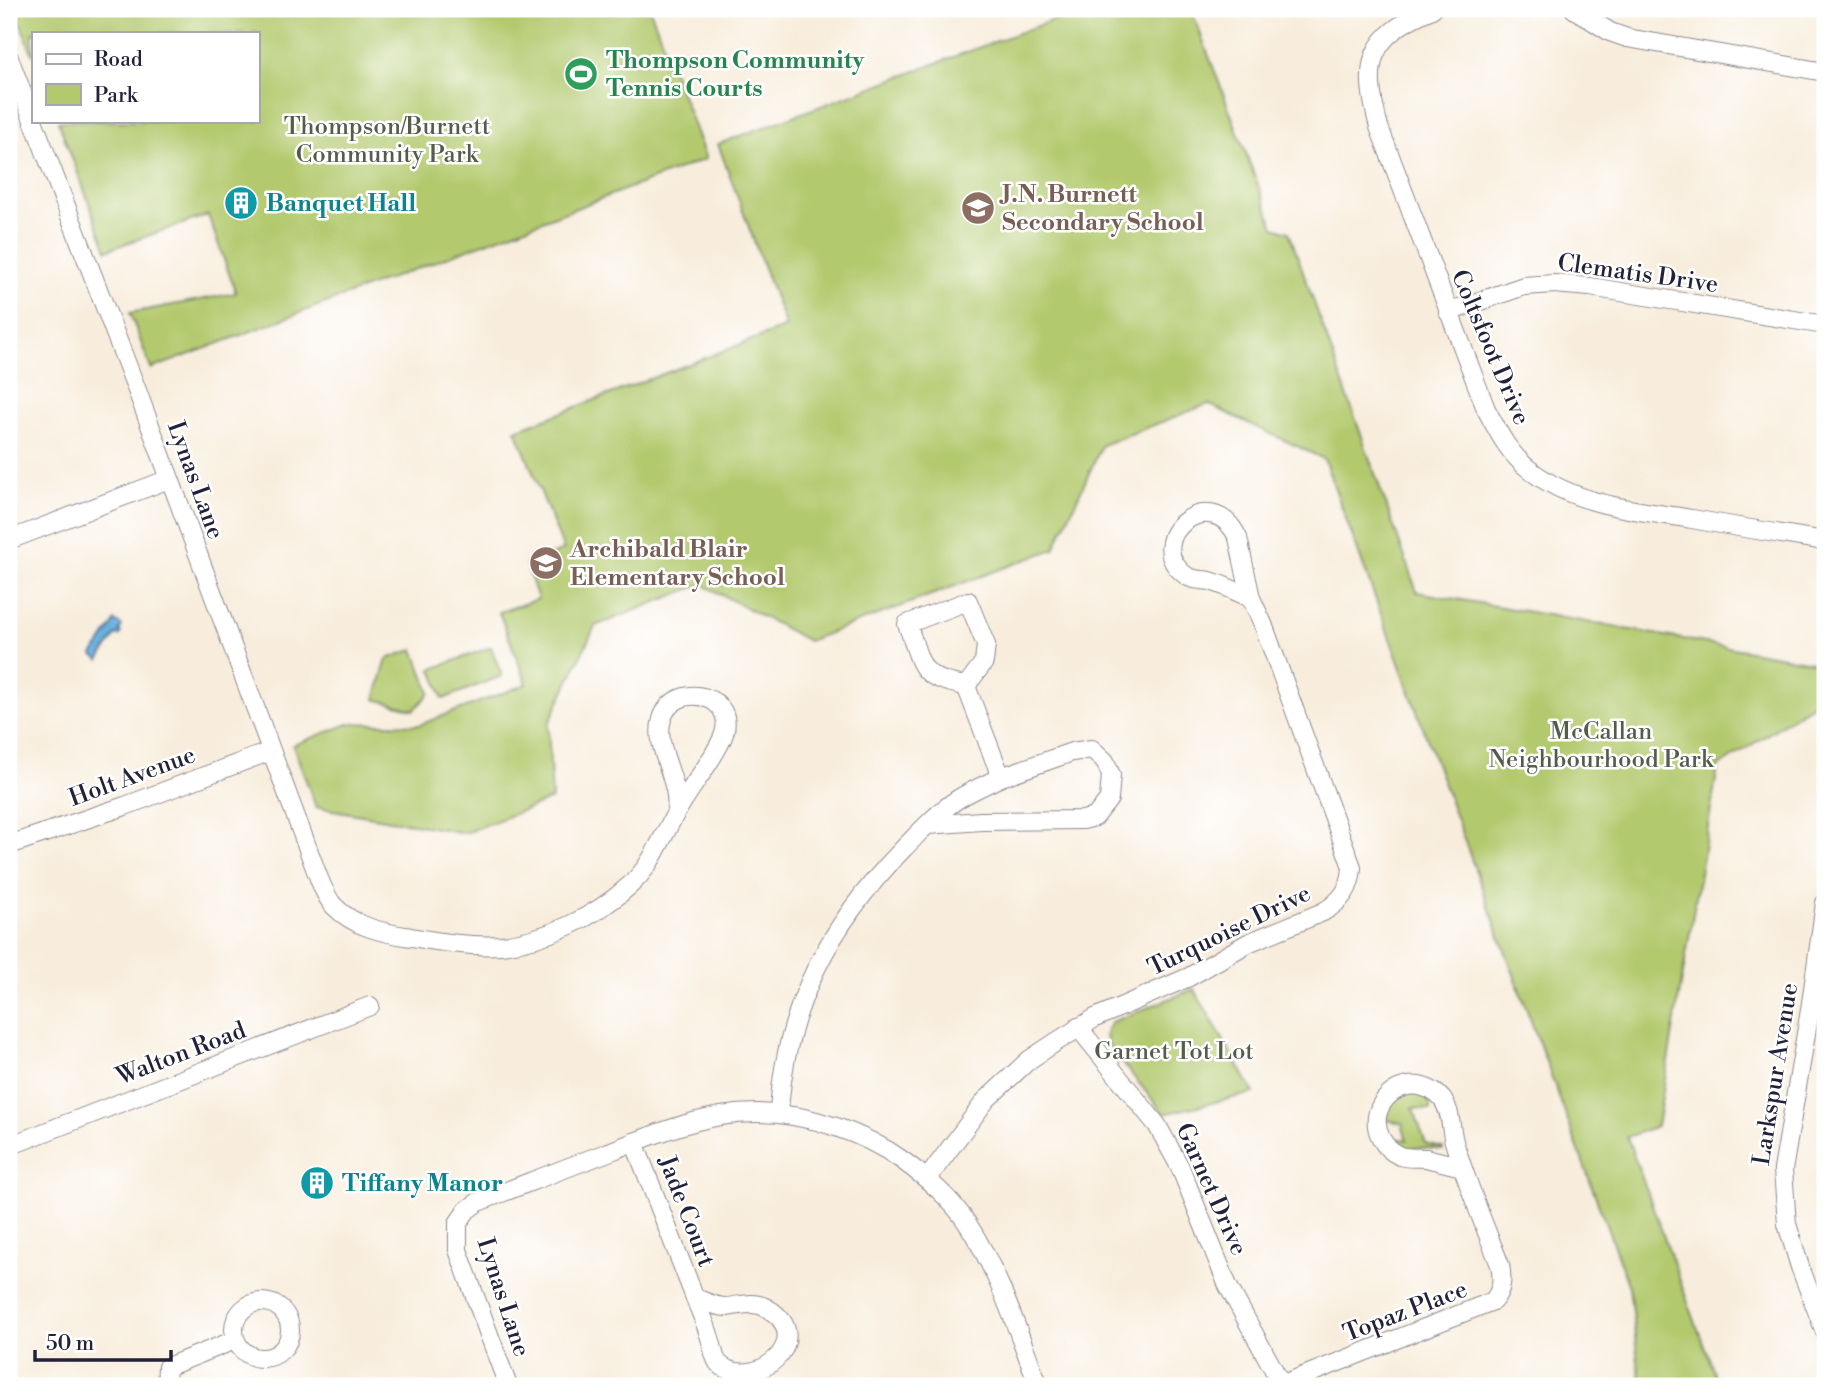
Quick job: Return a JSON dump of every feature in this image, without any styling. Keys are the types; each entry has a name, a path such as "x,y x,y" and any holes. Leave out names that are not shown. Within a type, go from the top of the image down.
{"street":[{"name":"Coltsfoot Drive","path":"1432,9 1391,31 1372,61 1371,96 1379,127 1448,312 1498,433 1514,455 1549,483 1575,496 1611,506 1825,541"},
{"path":"1574,9 1610,32 1627,38 1825,72"},
{"name":"Lynas Lane","path":"9,58 32,119"},
{"name":"Lynas Lane","path":"33,122 314,868 333,904 358,923 393,935 455,943 501,945 539,936 598,910 631,885 650,864 676,812"},
{"name":"Clematis Drive","path":"1448,312 1524,286 1554,284 1590,287 1825,325"},
{"path":"9,540 169,479"},
{"name":"Turquoise Drive","path":"927,1178 986,1100 1029,1060 1078,1027 1189,977 1248,943 1324,912 1335,905 1349,886 1352,867 1251,598 1238,538 1227,522 1210,514 1190,517 1183,522 1176,529 1171,547 1176,566 1182,573 1251,598"},
{"path":"968,601 986,645 984,662 966,686 941,682 925,670 907,624 968,601"},
{"path":"966,686 1001,777"},
{"path":"692,696 701,696 718,704 723,712 726,722 724,733 718,748 676,812 677,793 663,745 660,727 662,717 672,703 692,696"},
{"path":"779,1113 789,1044 802,1002 820,961 851,909 883,870 927,825 960,798 1001,777 1084,748 1092,749 1105,761 1111,775 1107,805 1090,819 927,825"},
{"name":"Holt Avenue","path":"9,845 125,806 271,751"},
{"name":"Larkspur Avenue","path":"1825,902 1818,1011 1786,1142 1783,1170 1783,1194 1792,1243 1825,1332"},
{"name":"Walton Road","path":"9,1146 370,1006"},
{"name":"Garnet Drive","path":"1078,1027 1157,1125 1180,1167 1228,1286 1280,1385"},
{"path":"1418,1086 1442,1099 1450,1116 1450,1127 1462,1167 1422,1157 1401,1156 1391,1151 1384,1143 1377,1123 1378,1112 1389,1094 1399,1088 1418,1086"},
{"path":"634,1142 678,1125 708,1118 734,1114 779,1113 821,1122 873,1141 927,1178 945,1195 968,1224 983,1250 1039,1386"},
{"name":"Lynas Lane","path":"508,1386 458,1250 457,1223 467,1210 478,1202 634,1142"},
{"name":"Jade Court","path":"634,1142 719,1363 727,1372 750,1378 761,1376 780,1362 786,1337 783,1325 775,1314 752,1303 716,1306 695,1298"},
{"name":"Topaz Place","path":"1280,1385 1493,1301 1500,1293 1502,1277 1462,1167"},
{"path":"166,1386 167,1367 235,1340"}],"green space":[{"name":"Thompson/Burnett Community Park","path":"15,9 650,9 706,159 151,369 130,313 236,293 208,215 107,250 58,122 259,122 259,32 32,32 32,53"},
{"name":"McCallan Neighbourhood Park","path":"1083,9 1191,9 1274,227 1289,232 1417,592 1823,664 1825,658 1825,696 1718,767 1657,1126 1627,1137 1719,1386 1641,1386 1629,1287 1324,459 1208,404 1102,445 1054,549 808,641 702,584 595,626 548,725 552,799 465,833 316,807 293,745 351,723 419,725 527,684 499,612 538,599 526,564 564,550 516,430 786,327 718,144"},
{"path":"491,647 502,676 443,699 432,669"},
{"path":"414,649 430,693 414,710 375,699 387,659"},
{"name":"Garnet Tot Lot","path":"1194,989 1254,1093 1164,1114 1111,1049 1106,1032 1111,1022"},
{"path":"1410,1092 1425,1096 1430,1104 1430,1110 1413,1108 1426,1144 1443,1150 1401,1146 1389,1138 1407,1140 1402,1123 1382,1119 1393,1100"}],"water":[{"path":"115,621 122,626 119,631 121,633 116,635 99,660 93,655"}],"place":[{"name":"Thompson Community Tennis Courts","path":"581,74"},
{"name":"Banquet Hall","path":"241,203"},
{"name":"J.N. Burnett Secondary School","path":"978,208"},
{"name":"Archibald Blair Elementary School","path":"546,563"},
{"name":"Tiffany Manor","path":"317,1183"}]}
